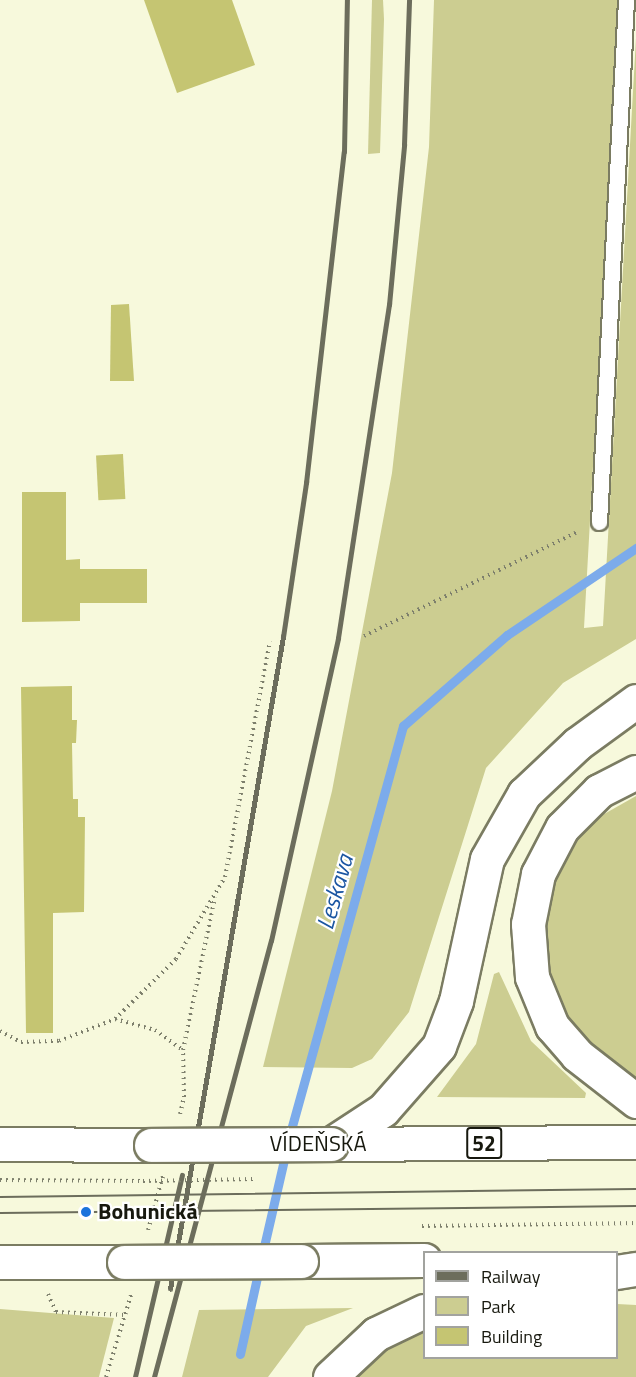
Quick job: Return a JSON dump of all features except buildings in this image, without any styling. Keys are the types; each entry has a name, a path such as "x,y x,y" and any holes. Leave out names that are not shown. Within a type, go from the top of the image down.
{"highway":[{"path":"331,1144 383,1110 439,1046 456,1001 488,859 524,794 560,759 636,701"},
{"path":"636,772 598,791 562,828 538,874 528,924 532,976 552,1026 577,1055 636,1101"},
{"name":"VÍDEŇSKÁ","path":"0,1144 159,1154 331,1144 636,1142"},
{"path":"618,1258 636,1258"},
{"path":"0,1262 423,1260"},
{"path":"618,1272 636,1269"},
{"path":"330,1377 366,1341 423,1312"}],"lane":[{"path":"599,522 629,65 626,0"}],"path":[{"path":"364,636 599,522"},
{"path":"0,1031 21,1042 59,1041 115,1019 176,959 225,877 270,641"},
{"path":"178,1119 184,1097 183,1050 215,897"},
{"path":"115,1019 154,1030 183,1050"},
{"path":"106,1377 124,1315 159,1154"},
{"path":"0,1180 262,1179"},
{"path":"415,1226 636,1223"},
{"path":"56,1312 124,1315"}],"green space":[{"path":"372,0 383,0 384,19 380,153 368,154"},
{"path":"434,0 619,0 584,628 603,626 636,38 636,639 563,683 486,768 409,1012 372,1059 352,1068 263,1067 332,791 392,473 429,147"},
{"path":"636,796 636,1078 603,1062 559,1023 536,959 553,861 583,826"},
{"path":"499,972 531,1041 586,1093 585,1098 437,1097 476,1044 494,974"},
{"path":"618,1304 636,1305 636,1377 344,1377 378,1345 423,1324 423,1359 618,1359"},
{"path":"353,1308 306,1326 268,1377 182,1377 199,1310"},
{"path":"0,1309 114,1318 99,1377 0,1377"}],"waterway":[{"name":"Leskava","path":"289,1137 403,726 507,635 636,548"},
{"name":"Leskava","path":"262,1255 286,1151"},
{"name":"Leskava","path":"240,1354 259,1268"}],"tram line":[{"path":"0,1197 636,1189"},
{"path":"0,1213 636,1206"}],"railway":[{"path":"170,1289 283,637 306,483 344,152 347,0"},
{"path":"154,1377 271,941 338,638 389,305 404,145 409,0"},
{"path":"135,1377 182,1175"}],"place":[{"name":"Bohunická","path":"86,1212"}]}
